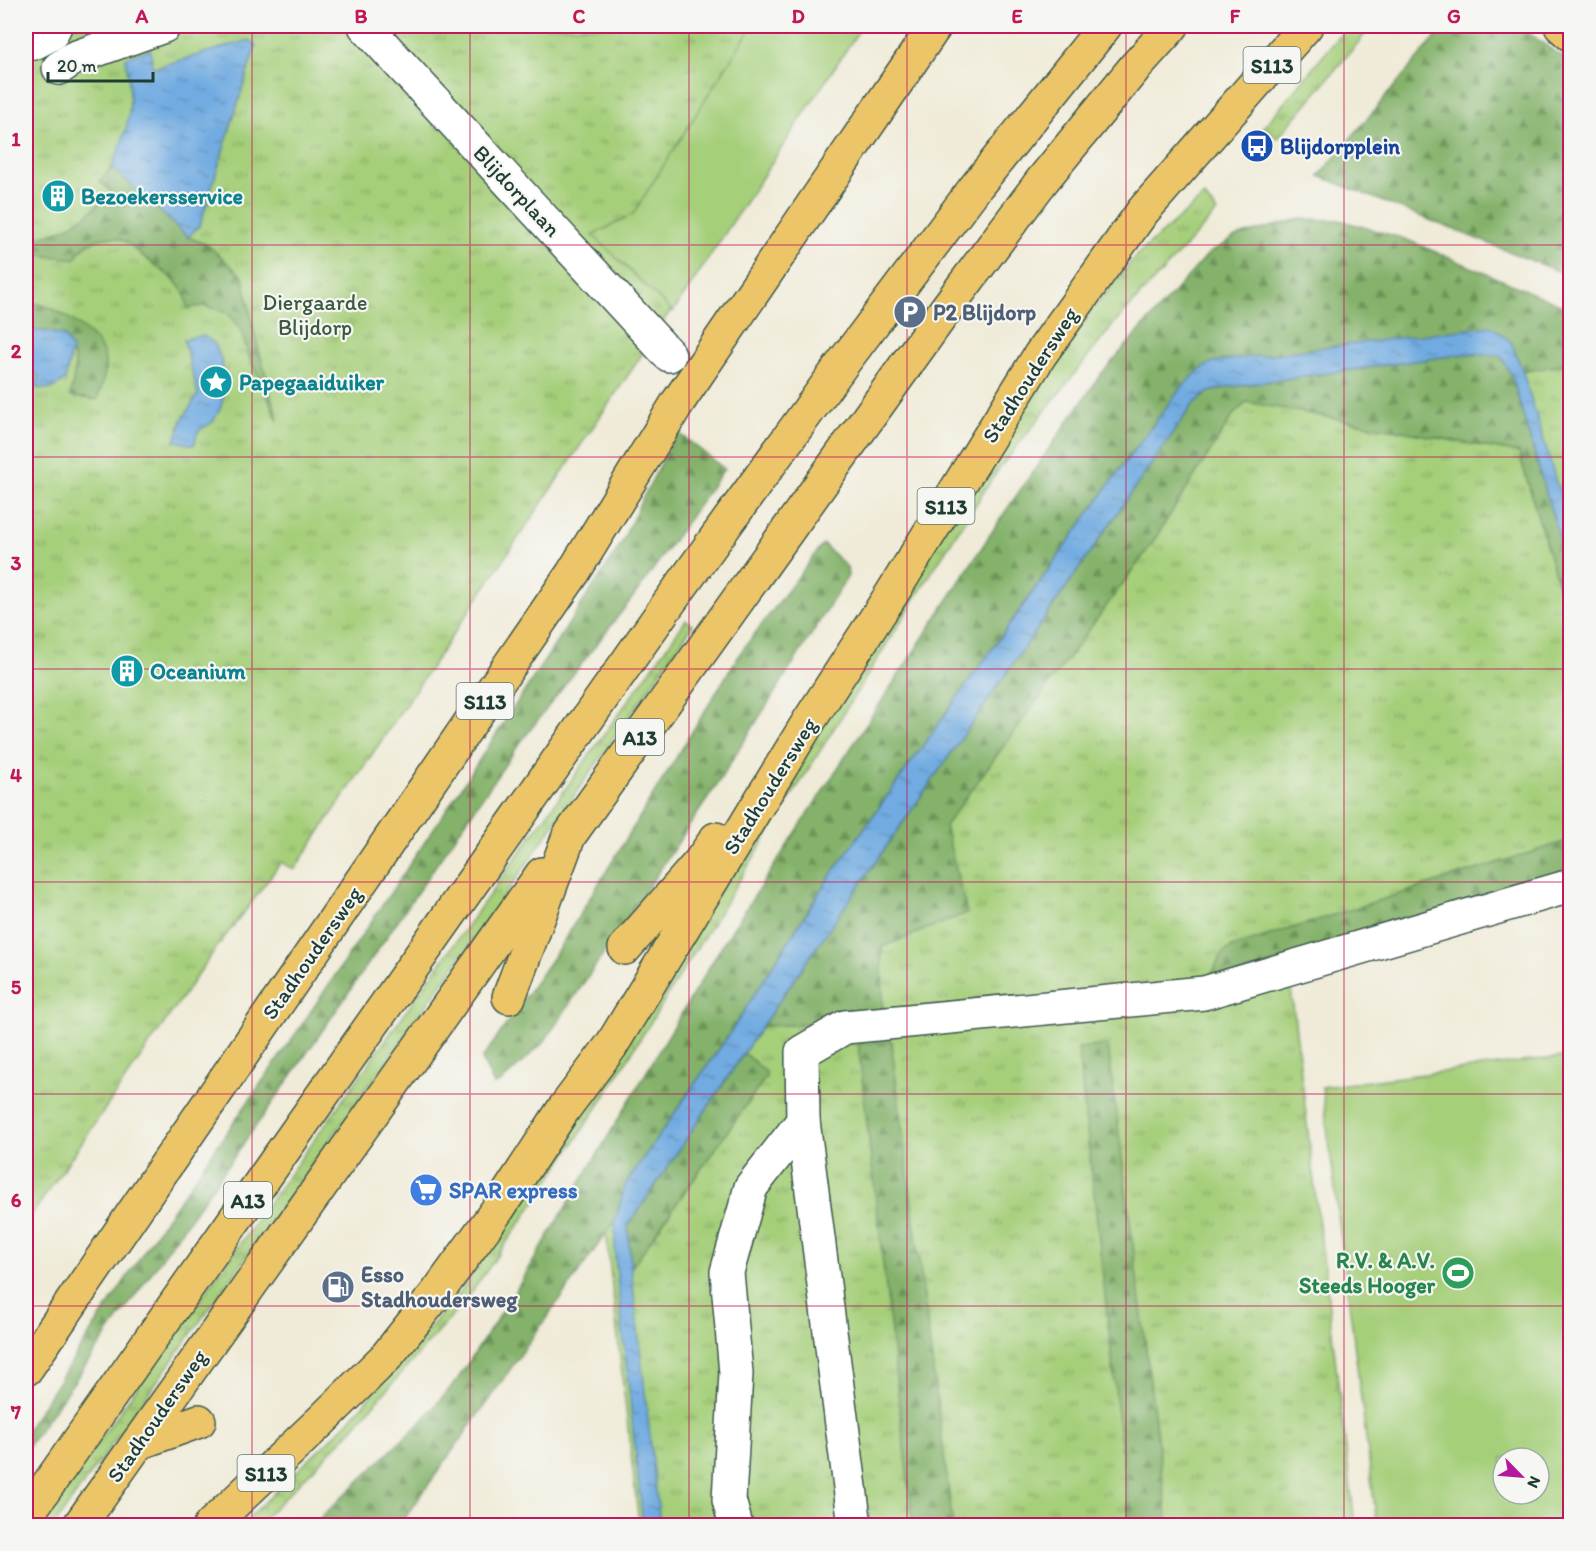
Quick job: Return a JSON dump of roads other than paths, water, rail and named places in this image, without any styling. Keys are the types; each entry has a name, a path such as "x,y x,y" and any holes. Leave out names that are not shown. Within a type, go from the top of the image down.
{"main road":[{"name":"Stadhoudersweg","path":"26,1369 573,573 678,402 935,26"},
{"name":"A13","path":"26,1516 666,607 836,372 968,197 1105,26"},
{"name":"A13","path":"508,997 569,836 946,309 1041,182 1136,66 1172,26"},
{"name":"Stadhoudersweg","path":"197,1526 211,1511 322,1420 386,1357 437,1293 611,1046 809,721 891,595 1040,355 1143,212 1306,26"},
{"path":"1561,26 1570,34"},
{"path":"625,948 700,862 762,772 809,721"},
{"name":"Stadhoudersweg","path":"79,1526 569,836"},
{"path":"138,1443 199,1420"}],"street":[{"path":"60,68 74,58 164,26"},
{"name":"Blijdorplaan","path":"365,26 669,356"},
{"path":"855,1526 803,1121 802,1052 845,1027 1204,993 1570,886"},
{"path":"736,1526 729,1500 736,1373 727,1272 751,1187 803,1121"}],"water":[{"path":"249,40 256,45 200,225 188,237 112,167 123,139 129,114 130,88 125,58 150,49 153,68"},
{"path":"1491,326 1511,342 1523,372 1570,527 1570,574 1511,374 1500,355 1464,354 1229,387 1209,392 1193,404 762,1026 628,1226 660,1525 643,1525 615,1257 615,1221 626,1183 730,1033 828,879 1126,461 1180,389 1198,371 1213,362"},
{"path":"26,330 44,331 64,336 72,349 65,380 51,389 36,388 39,376 36,374 28,377 26,385"},
{"path":"204,336 215,344 222,362 225,389 221,407 213,422 198,431 194,445 175,441 182,420 198,394 184,341"}],"place":[{"name":"Blijdorpplein","path":"1257,146"},
{"name":"Bezoekersservice","path":"58,196"},
{"name":"P2 Blijdorp","path":"910,312"},
{"name":"Papegaaiduiker","path":"216,382"},
{"name":"Oceanium","path":"127,671"},
{"name":"SPAR express","path":"426,1190"},
{"name":"R.V. & A.V. Steeds Hooger","path":"1458,1273"},
{"name":"Esso Stadhoudersweg","path":"338,1287"}],"park label":[{"name":"Diergaarde Blijdorp","path":"315,314"}]}
